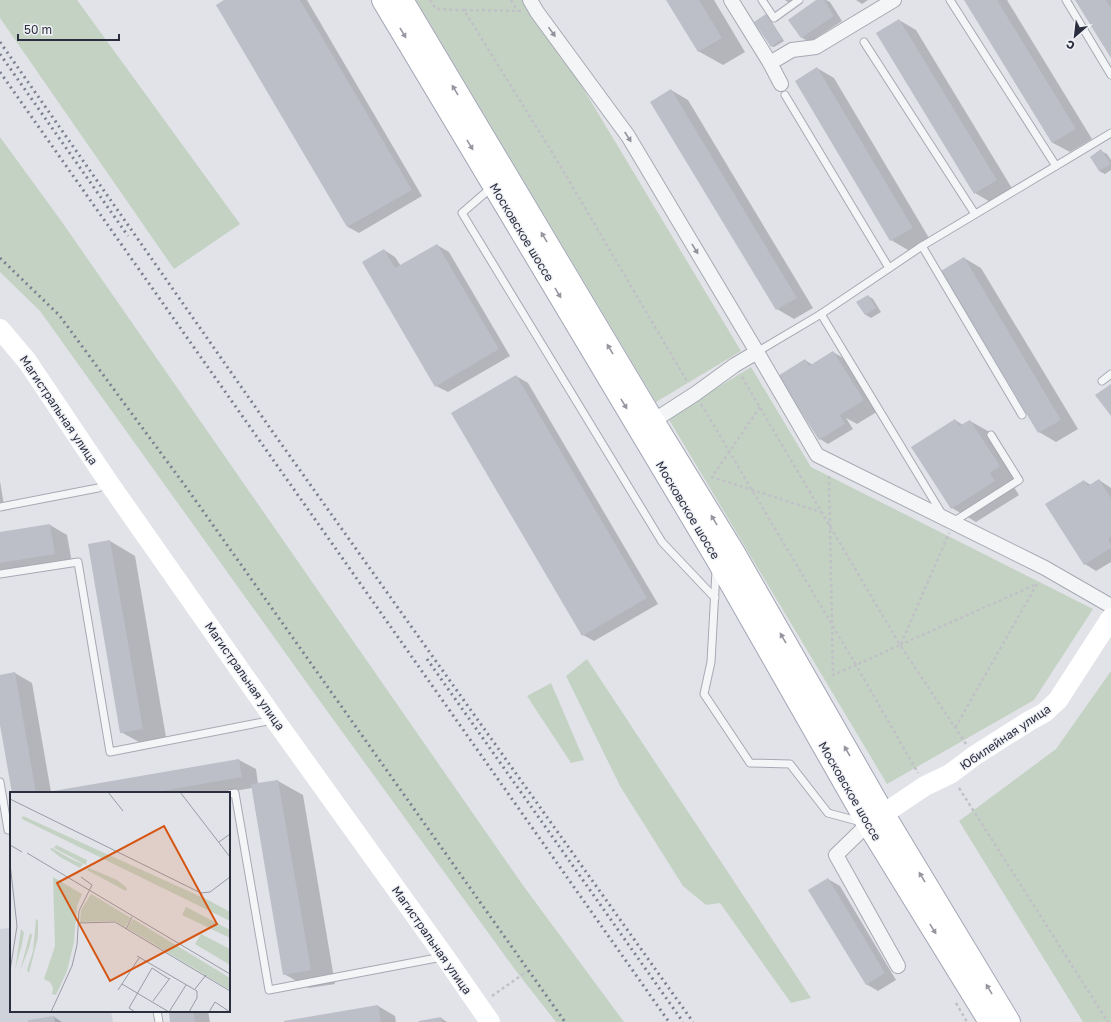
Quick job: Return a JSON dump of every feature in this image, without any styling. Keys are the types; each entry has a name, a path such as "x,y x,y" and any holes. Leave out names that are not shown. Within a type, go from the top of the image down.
{"main road":[{"name":"Московское шоссе","path":"383,0 717,559 876,819 1009,1022"},
{"name":"Московское шоссе","path":"402,0 653,421 734,553 876,819 990,1022"}],"street":[{"path":"731,0 770,63 783,89"},
{"path":"770,63 792,50 816,46 894,0"},
{"path":"534,6 628,136 817,455 1045,568 1111,606"},
{"name":"Магистральная улица","path":"0,329 27,361 109,483 275,720 446,957 490,1022"},
{"path":"653,421 695,394 735,365 757,352"},
{"name":"Юбилейная улица","path":"876,819 925,786 950,774 980,752 1044,713 1058,700 1111,618"},
{"path":"876,819 836,855 898,966"}],"lane":[{"path":"762,0 774,18 799,0"},
{"path":"950,0 1056,166"},
{"path":"1066,0 1111,75"},
{"path":"864,42 975,214"},
{"path":"783,89 889,268"},
{"path":"757,352 821,314 922,246 1111,133"},
{"path":"494,186 462,213 662,542 715,598"},
{"path":"922,246 1022,415"},
{"path":"821,314 949,520 1019,480 991,435"},
{"path":"1102,381 1111,374"},
{"path":"0,507 98,488 109,483"},
{"path":"717,559 711,662 704,694 750,763 790,764 828,813 876,819"},
{"path":"0,574 78,562 110,752 275,720"},
{"path":"0,782 8,830 10,830"},
{"path":"230,794 235,793 269,990 446,957"},
{"path":"157,1012 159,1022"}],"path":[{"path":"511,0 518,11"},
{"path":"464,10 518,11 534,6"},
{"path":"735,365 900,645"},
{"path":"760,407 712,477 822,512"},
{"path":"828,461 833,676 856,665 925,786"},
{"path":"900,645 949,520"},
{"path":"900,645 1037,584 955,728"},
{"path":"950,774 1108,1022"},
{"path":"478,1005 530,970"}],"shaded area":[{"path":"10,928 10,1012 111,1012 113,1022 0,1022 0,929"}],"green space":[{"path":"0,0 77,0 240,224 174,269 0,18"},
{"path":"416,0 530,0 741,351 656,402"},
{"path":"0,137 62,222 522,884 624,1022 556,1022 516,971 314,693 40,311 0,272"},
{"path":"751,367 811,467 1093,609 1034,700 887,784 668,418"},
{"path":"587,659 811,998 791,1003 720,903 706,905 683,886 620,786 566,676"},
{"path":"1111,671 1111,1022 1083,1022 959,821 1056,749"},
{"path":"551,683 584,760 571,763 527,696"}],"building":[{"path":"224,0 300,0 412,190 347,227 216,5"},
{"path":"666,0 699,0 722,38 698,52"},
{"path":"816,0 824,0 834,16 801,38 788,20"},
{"path":"964,0 997,0 1076,129 1052,143"},
{"path":"1075,0 1106,0 1111,8 1111,58"},
{"path":"766,14 782,39 771,47 754,22"},
{"path":"899,19 997,180 974,194 876,33"},
{"path":"817,67 913,228 890,241 795,81"},
{"path":"671,89 797,298 776,310 650,102"},
{"path":"1101,149 1111,164 1099,171 1090,157"},
{"path":"437,244 499,349 435,387 362,262 384,249 395,268"},
{"path":"964,257 1061,420 1038,433 941,271"},
{"path":"868,295 876,308 865,315 856,302"},
{"path":"833,351 864,400 840,415 845,424 819,440 778,376 805,359 809,366"},
{"path":"516,375 647,598 582,636 451,413"},
{"path":"1111,384 1111,416 1095,395"},
{"path":"955,419 959,426 970,420 1000,466 990,473 995,481 951,509 911,447"},
{"path":"1099,479 1111,498 1111,537 1108,539 1111,544 1111,548 1084,565 1045,504 1084,480 1088,486"},
{"path":"50,524 55,554 0,563 0,532"},
{"path":"110,540 143,729 120,733 88,544"},
{"path":"15,672 36,792 12,792 0,725 0,675"},
{"path":"239,759 242,777 157,792 48,792"},
{"path":"278,780 311,970 283,975 251,784"},
{"path":"828,878 885,973 866,985 808,890"},
{"path":"378,1005 381,1022 284,1022 284,1021"},
{"path":"169,1012 193,1012 195,1022 170,1022"},
{"path":"54,1016 55,1022 28,1022 28,1020"},
{"path":"441,1017 442,1022 419,1022 419,1021"}],"railway":[{"path":"0,42 277,438 693,1022"},
{"path":"0,54 128,236"},
{"path":"0,72 669,1022"},
{"path":"0,258 59,315 186,487 565,1022"},
{"path":"427,659 683,1022"}]}
